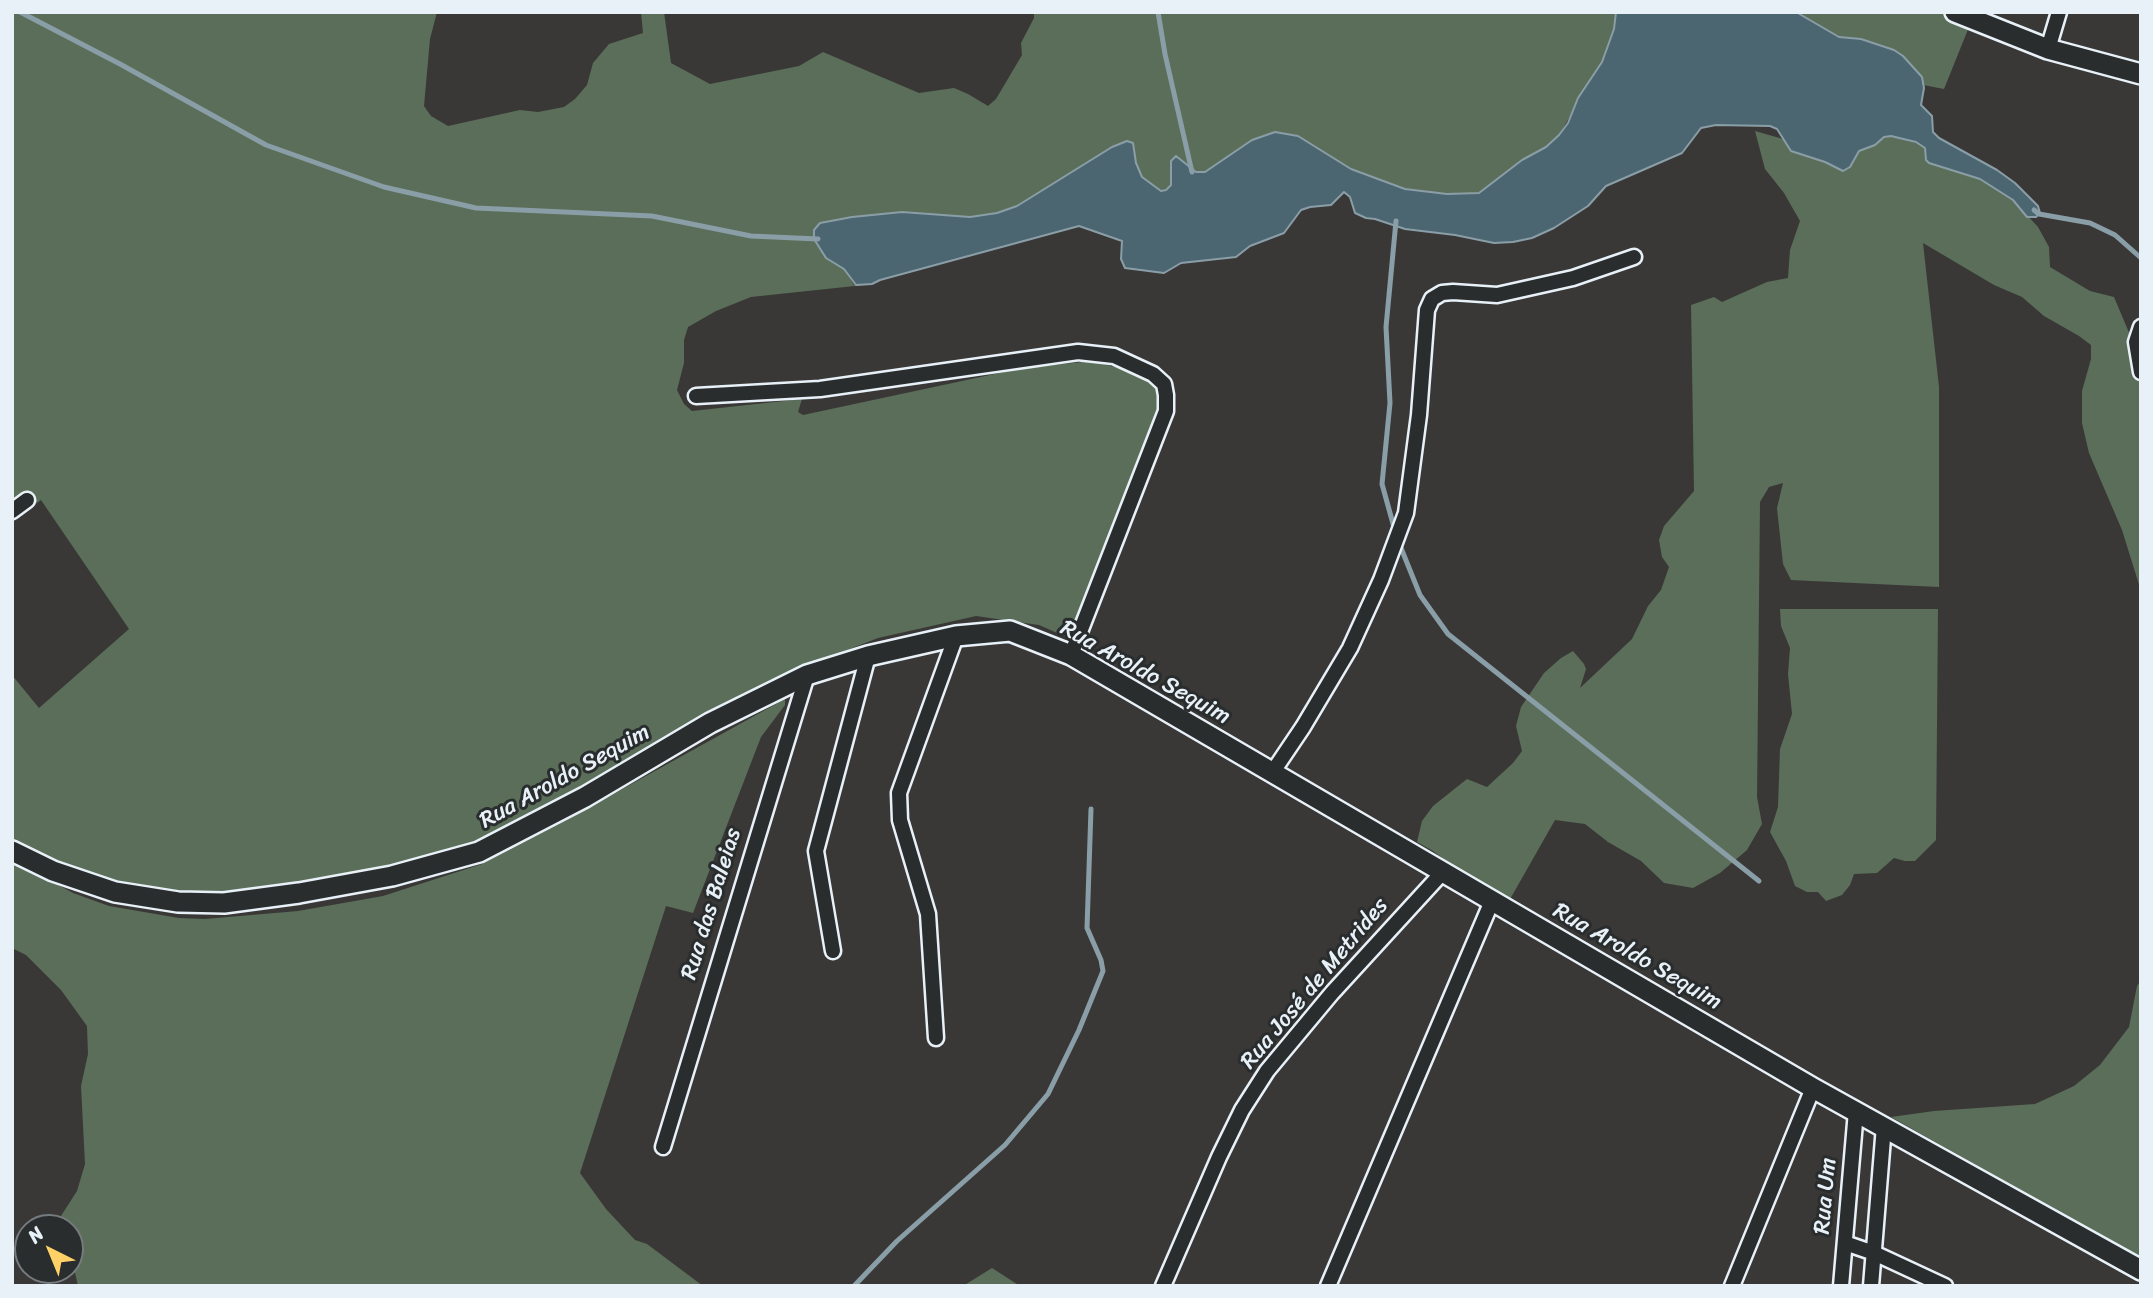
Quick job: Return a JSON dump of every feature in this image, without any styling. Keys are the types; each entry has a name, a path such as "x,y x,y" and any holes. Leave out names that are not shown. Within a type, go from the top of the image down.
{"street":[{"path":"1955,12 2048,49 2141,74"},
{"path":"2048,49 2059,12"},
{"path":"1272,773 1350,648 1381,580 1406,513 1419,415 1427,310 1432,299 1441,293 1453,292 1497,295 1573,278 1634,257"},
{"path":"2140,370 2136,342 2141,327"},
{"path":"696,396 820,389 1078,352 1114,356 1153,374 1164,384 1166,411 1071,656"},
{"path":"12,511 27,500"},
{"name":"Rua Aroldo Sequim","path":"12,851 53,871 115,892 178,902 224,903 392,877 479,852 585,797 710,723 807,674 868,656 957,636 1010,631 1071,656 1813,1088 2141,1270"},
{"path":"936,1038 928,914 900,820 899,793 957,636"},
{"path":"833,951 816,851 868,656"},
{"name":"Rua das Baleias","path":"663,1147 807,674"},
{"name":"Rua José de Metrides","path":"1163,1286 1219,1157 1242,1110 1267,1071 1332,993 1443,873"},
{"path":"1328,1286 1492,901"},
{"path":"1732,1286 1813,1088"},
{"name":"Rua Um","path":"1841,1286 1856,1111"},
{"path":"1871,1286 1884,1126"},
{"path":"1845,1243 1874,1253 1945,1286"}],"green space":[{"path":"12,12 437,12 430,39 424,106 431,116 448,126 520,110 538,112 564,107 587,85 593,63 609,44 643,33 641,12 664,12 671,63 710,84 799,66 823,52 919,93 954,88 988,106 996,99 1022,55 1021,43 1034,18 1034,12 1616,12 1614,29 1602,62 1559,135 1479,193 1447,194 1405,189 1351,169 1298,136 1275,132 1252,140 1205,172 1196,172 1176,156 1171,164 1171,185 1163,191 1143,179 1136,163 1133,143 1127,141 1112,147 1017,206 997,213 967,217 892,213 820,223 813,234 824,256 844,269 854,285 864,285 751,297 716,311 688,327 684,340 684,363 677,390 684,404 692,411 802,399 798,412 803,415 1018,369 1091,361 1153,376 1167,399 1071,639 1039,625 976,616 878,638 770,680 511,828 460,849 333,882 241,897 182,896 86,876 12,840 12,675 39,708 129,629 41,500 12,521"},
{"path":"1796,12 1955,12 1971,22 1944,89 1923,85 1922,77 1894,50 1861,39 1839,37"},
{"path":"1755,131 1783,139 1791,151 1838,169 1854,161 1859,151 1875,145 1884,137 1891,136 1920,144 1926,149 1926,160 1980,179 2013,200 2038,227 2049,247 2050,267 2090,291 2114,297 2141,361 2141,591 2122,530 2089,453 2082,423 2082,391 2091,359 2091,345 2044,316 2022,297 1994,285 1923,243 1939,387 1939,587 1791,580 1783,564 1777,508 1783,483 1769,487 1760,502 1757,797 1762,824 1747,850 1720,873 1693,888 1664,883 1641,861 1608,842 1585,824 1555,820 1509,901 1417,842 1422,821 1433,806 1467,779 1487,787 1513,763 1522,751 1516,726 1521,707 1544,673 1573,651 1586,669 1580,688 1632,639 1648,606 1661,590 1669,567 1662,557 1659,540 1664,526 1694,491 1691,305 1714,297 1722,302 1767,282 1788,278 1790,250 1800,221 1784,193 1765,169"},
{"path":"1780,609 1938,609 1936,840 1915,861 1894,858 1877,873 1854,874 1842,895 1826,901 1818,892 1807,892 1795,886 1786,861 1770,832 1778,807 1780,749 1792,714 1788,674 1790,648 1781,626"},
{"path":"785,699 785,705 761,737 693,913 666,906 580,1173 606,1209 635,1240 647,1244 703,1286 78,1286 84,1284 84,1214 62,1214 77,1191 85,1164 81,1086 88,1054 87,1026 61,990 26,955 12,948 12,859 73,893 109,906 179,918 205,919 298,911 383,896 482,864"},
{"path":"2141,980 2141,1258 1891,1117 1934,1111 2035,1104 2074,1086 2100,1065 2129,1027 2137,986"},
{"path":"992,1268 1020,1286 963,1286"}],"water":[{"path":"1616,12 1796,12 1839,37 1861,39 1894,50 1922,77 1924,88 1921,105 1932,116 1933,132 2015,183 2038,206 2040,213 2036,217 2027,217 2013,200 1980,179 1929,163 1926,160 1925,148 1916,142 1884,137 1875,145 1859,151 1850,167 1843,171 1791,151 1777,129 1770,126 1716,125 1701,128 1682,153 1606,186 1588,206 1554,228 1532,238 1513,242 1494,243 1405,229 1366,218 1355,213 1350,197 1344,192 1331,205 1301,210 1284,233 1250,246 1236,257 1181,263 1164,273 1125,268 1121,259 1122,241 1079,226 872,284 856,285 844,269 826,258 814,239 814,230 820,223 852,217 902,212 970,217 997,213 1017,206 1112,147 1127,141 1133,143 1136,163 1142,177 1161,191 1171,185 1171,161 1176,156 1196,172 1205,172 1252,140 1275,132 1298,136 1351,169 1405,189 1447,194 1479,193 1559,135 1568,123 1578,98 1602,62 1614,29"}],"waterway":[{"path":"20,12 266,145 384,187 476,208 652,216 751,236 818,239"},
{"path":"1158,12 1192,172"},
{"path":"2034,210 2039,214 2090,223 2115,235 2141,258"},
{"path":"1395,531 1382,484 1390,403 1386,327 1396,221"},
{"path":"1399,543 1420,595 1448,634 1759,881"},
{"path":"854,1286 897,1241 1005,1145 1048,1094 1079,1030 1103,971 1087,928 1091,809"}]}
